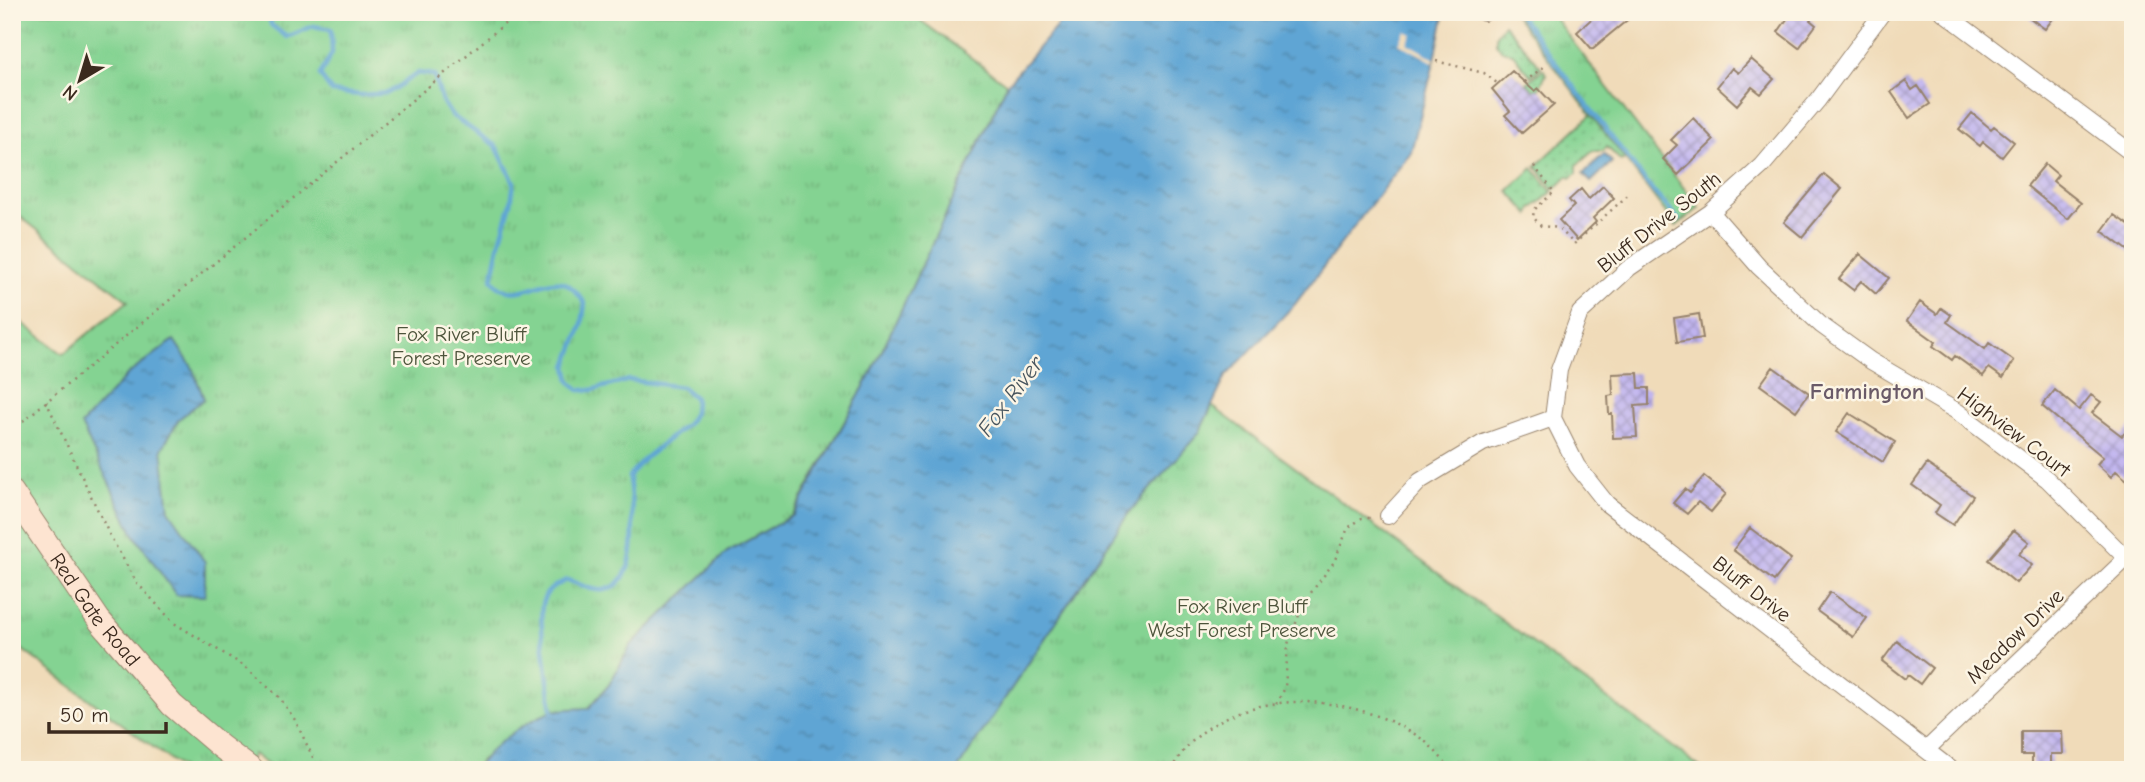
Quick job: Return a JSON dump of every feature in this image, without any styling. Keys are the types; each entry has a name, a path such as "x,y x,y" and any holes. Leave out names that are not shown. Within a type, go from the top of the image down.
{"main road":[{"name":"Red Gate Road","path":"14,495 99,620 172,705 252,770"}],"street":[{"name":"Bluff Drive South","path":"1553,418 1559,370 1580,313 1629,268 1711,212 1770,156 1818,100 1883,12"},
{"path":"1943,12 2133,154"},
{"name":"Highview Court","path":"1711,212 1759,267 1821,325 1871,361 1958,412 2047,479 2129,555"},
{"path":"1388,516 1420,481 1483,443 1553,418"},
{"name":"Bluff Drive","path":"1553,418 1577,466 1607,504 1952,770"},
{"name":"Meadow Drive","path":"1926,750 2129,555"}],"path":[{"path":"12,430 519,12"},
{"path":"1436,61 1485,73 1498,84"},
{"path":"1525,82 1545,65"},
{"path":"1534,166 1553,192 1534,210 1533,217 1541,226 1559,228 1574,244 1628,195"},
{"path":"1594,214 1600,220"},
{"path":"46,401 110,536 136,583 162,613 246,667 280,698 295,720 319,770"},
{"path":"1276,704 1286,688 1288,644 1304,602 1334,562 1348,528 1362,518 1379,519 1383,522 1388,516"},
{"path":"1171,770 1194,738 1226,716 1268,704 1305,702 1354,708 1395,723 1424,740 1451,770"}],"green space":[{"name":"Fox River Bluff Forest Preserve","path":"12,12 909,12 1007,84 873,370 793,515 727,552 631,645 609,685 589,708 552,711 481,760 476,770 275,770 253,754 245,770 184,770 12,642 12,315 63,354 128,301 12,210"},
{"path":"1513,12 1550,12 1699,208 1676,226"},
{"path":"1504,24 1541,67 1531,76 1512,53 1502,50 1496,44 1496,35"},
{"path":"1543,69 1546,74 1539,89 1534,91 1527,83"},
{"path":"1593,113 1627,157 1621,161 1607,147 1603,151 1593,151 1577,165 1577,173 1571,178 1568,176 1554,190 1536,166"},
{"path":"1533,168 1552,192 1532,209 1530,215 1508,191"},
{"name":"Fox River Bluff West Forest Preserve","path":"1212,406 1704,770 957,770 1128,514 1199,433"}],"water":[{"name":"Fox River","path":"1069,12 1445,12 1411,152 1295,304 1226,376 1199,433 1128,514 957,770 476,770 490,752 508,736 540,716 564,709 589,708 609,685 631,645 727,552 794,515 873,370 1007,84"},
{"path":"1604,154 1612,162 1591,182 1583,174"},
{"path":"174,340 192,367 204,399 179,419 162,449 169,510 205,562 205,596 176,595 133,533 81,425 127,375"}],"pier":[{"path":"1405,31 1412,34 1407,43 1435,59 1433,62 1399,43"}],"building":[{"path":"1599,12 1637,12 1592,49 1577,32"},
{"path":"1792,12 1815,12 1810,20 1816,25 1799,48 1778,32"},
{"path":"2022,12 2058,12 2045,29"},
{"path":"1751,59 1774,79 1761,94 1752,87 1737,105 1717,87 1732,68 1738,73"},
{"path":"1512,71 1534,91 1538,88 1554,105 1522,133 1505,115 1510,111 1492,89"},
{"path":"1906,81 1912,90 1918,86 1930,104 1909,118 1891,92"},
{"path":"1972,113 1991,129 1994,126 2014,142 2002,157 1983,142 1980,146 1959,129"},
{"path":"1693,118 1714,140 1678,175 1663,159 1677,145 1671,140"},
{"path":"2045,164 2058,175 2053,181 2081,203 2068,219 2027,186"},
{"path":"1824,174 1842,189 1802,237 1784,222"},
{"path":"1603,186 1614,198 1593,218 1596,222 1577,240 1559,220 1574,206 1569,200 1581,189 1589,199"},
{"path":"2114,215 2133,228 2133,254 2102,231"},
{"path":"1860,254 1889,278 1876,294 1861,281 1853,290 1839,279"},
{"path":"1920,302 1937,314 1941,308 1951,315 1947,322 1985,349 1989,343 2014,361 2003,378 1989,368 1983,376 1955,356 1952,360 1933,346 1936,342 1907,321"},
{"path":"1699,314 1703,338 1677,342 1674,318"},
{"path":"1773,367 1809,393 1796,411 1760,385"},
{"path":"1638,373 1639,388 1649,388 1649,405 1635,406 1637,437 1613,438 1608,396 1613,395 1612,374"},
{"path":"2055,390 2079,410 2091,395 2101,402 2092,413 2122,436 2133,424 2133,485 2116,471 2111,477 2097,464 2103,457 2042,406"},
{"path":"1849,413 1895,442 1883,462 1836,432"},
{"path":"1927,464 1973,496 1953,525 1935,513 1940,505 1912,485"},
{"path":"1704,476 1726,494 1711,512 1698,502 1687,514 1673,503 1685,489 1690,493"},
{"path":"1750,528 1791,559 1774,581 1733,550"},
{"path":"2014,530 2029,542 2019,554 2032,565 2016,583 1988,560"},
{"path":"1830,592 1867,618 1853,637 1817,611"},
{"path":"1897,641 1932,668 1920,684 1908,675 1905,679 1882,661"},
{"path":"2021,731 2062,731 2063,754 2051,754 2051,770 2032,770 2032,755 2021,755"}],"waterway":[{"path":"269,12 271,25 287,37 313,26 331,29 332,53 320,75 332,92 361,95 388,93 418,73 434,75 442,101 451,115 496,146 514,182 492,279 510,291 546,283 565,283 581,297 585,303 582,325 567,366 570,381 579,390 592,390 629,380 682,387 695,398 694,413 687,424 645,458 629,476 633,541 625,574 617,585 599,590 567,580 552,588 543,601 543,637 552,711 556,714"},
{"path":"1517,12 1652,190 1678,219"}],"district":[{"name":"Farmington","path":"1867,391"}]}
